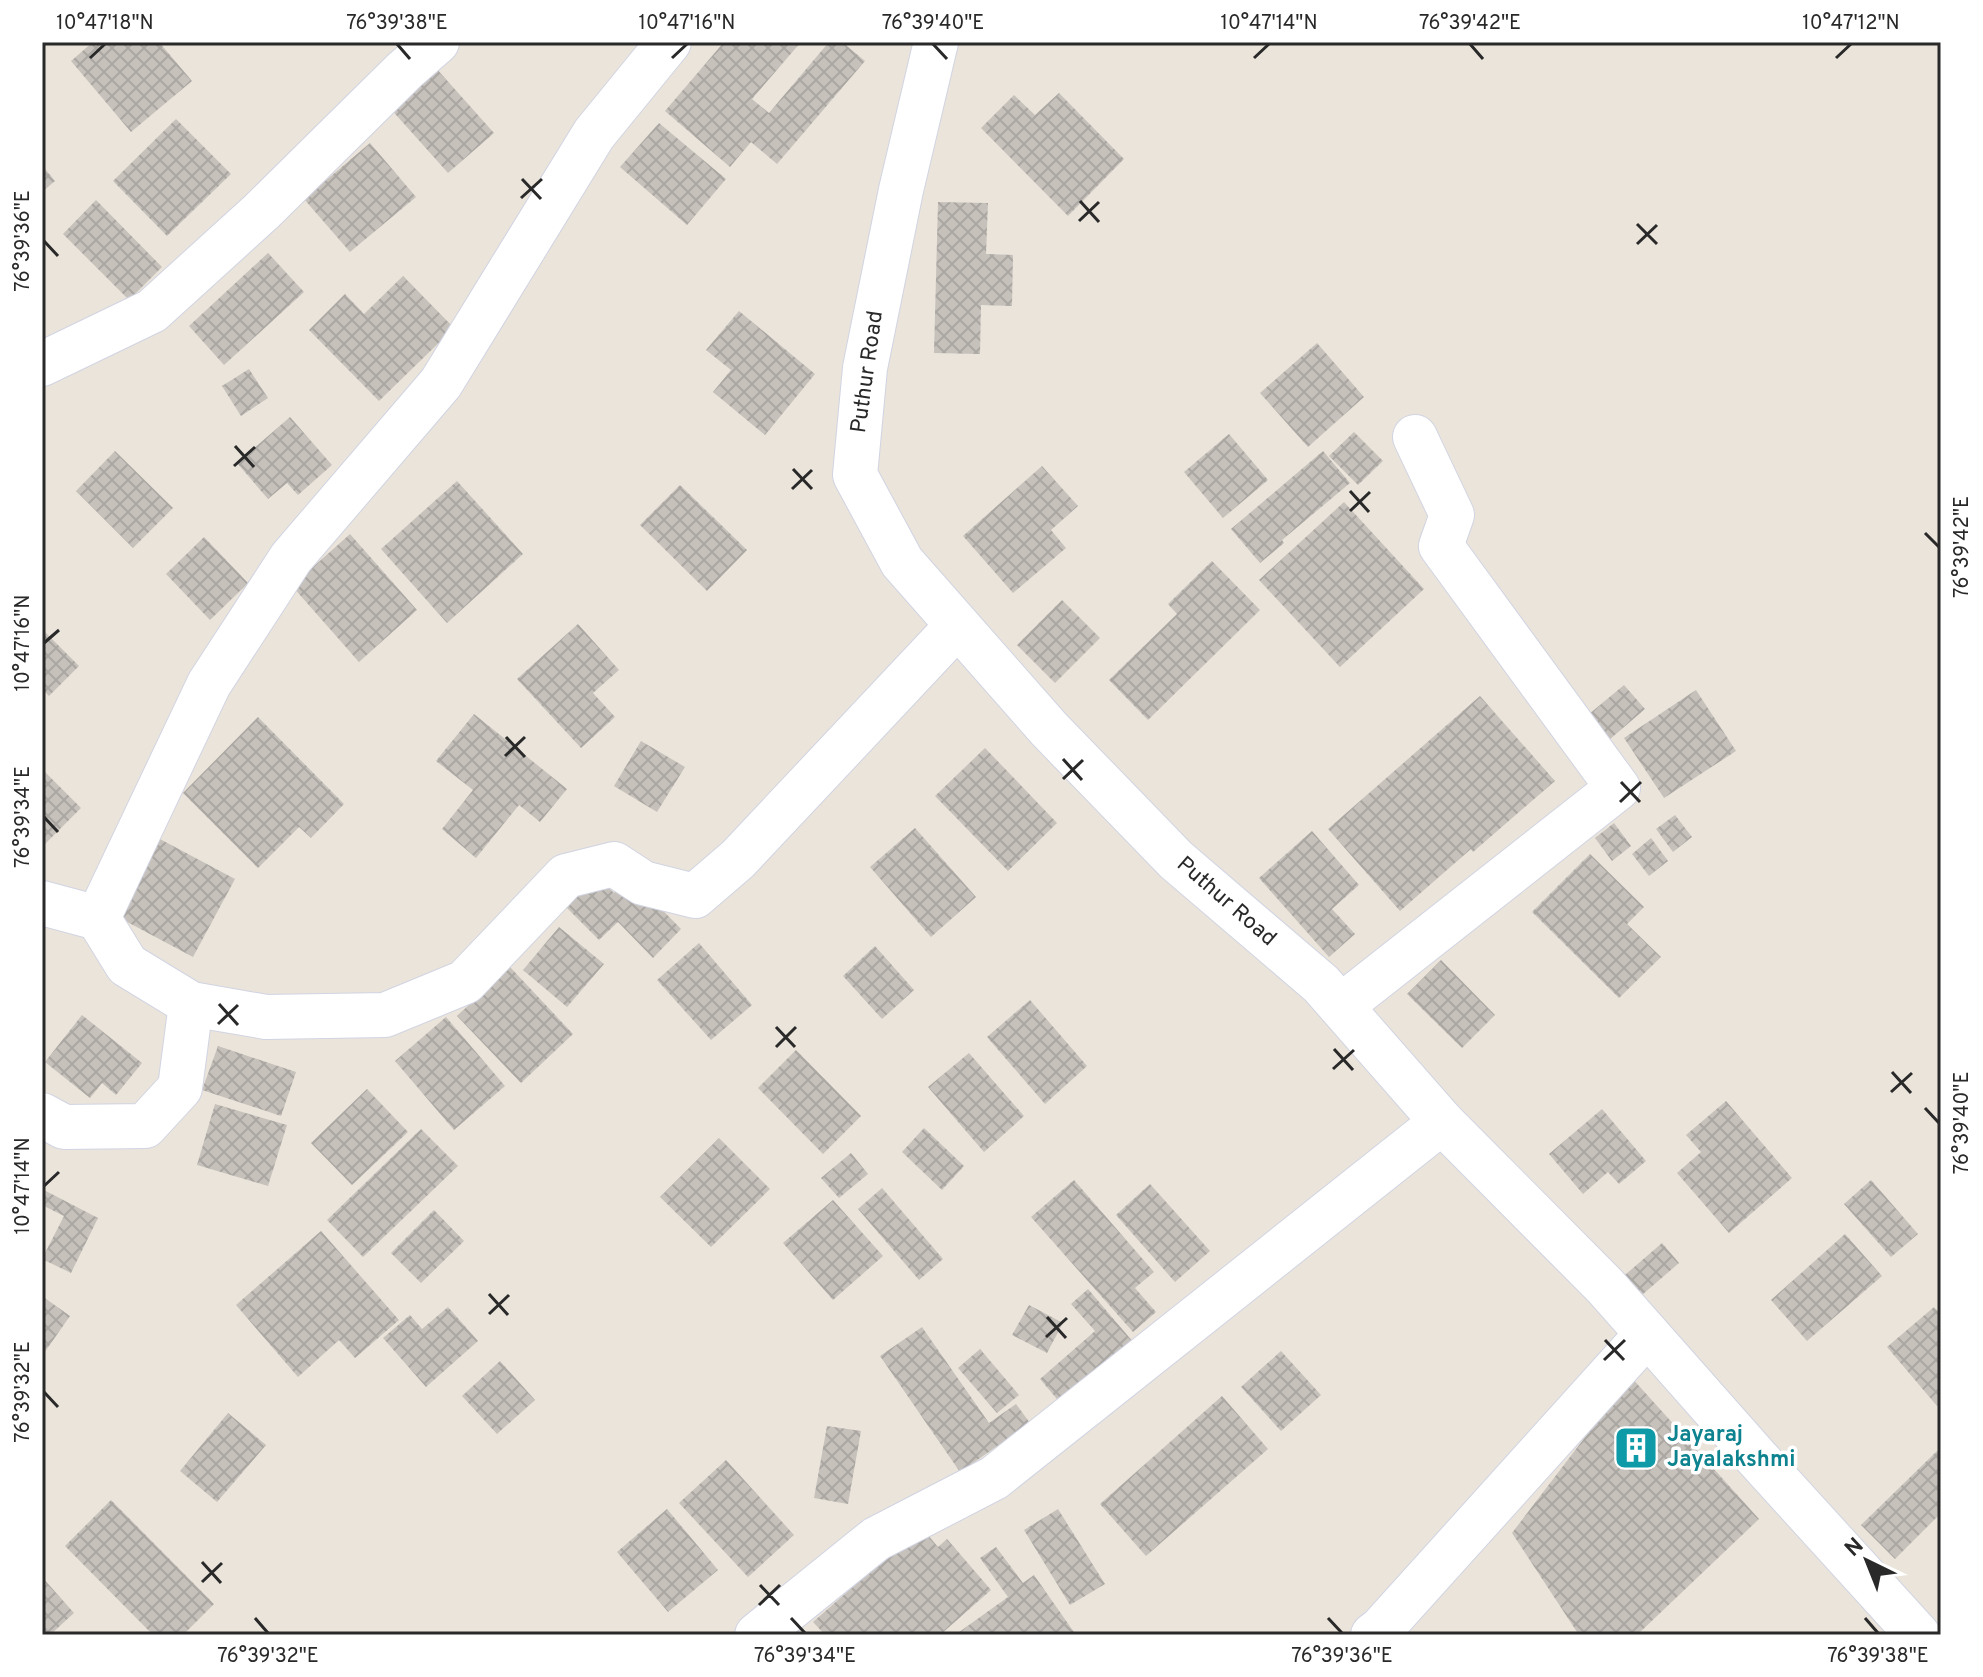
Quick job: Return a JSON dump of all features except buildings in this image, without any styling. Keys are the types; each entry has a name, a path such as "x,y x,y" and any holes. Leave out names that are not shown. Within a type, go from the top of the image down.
{"street":[{"path":"42,364 152,311 261,212 437,42"},
{"path":"98,918 209,684 291,558 441,383 594,134 669,42"},
{"name":"Puthur Road","path":"936,42 901,190 865,368 855,475 902,562 1049,729 1176,860 1321,984 1442,1122 1605,1286 1918,1635"},
{"path":"1341,1006 1618,788 1441,546 1452,515 1415,437"},
{"path":"42,903 98,918 127,965 191,1004 266,1017 385,1015 465,982 566,876 614,864 643,883 695,896 738,859 957,626"},
{"path":"42,1115 64,1127 145,1126 180,1088 191,1004"},
{"path":"775,1629 876,1539 994,1478 1442,1122"},
{"path":"1373,1635 1647,1334"}],"place":[{"name":"Jayaraj Jayalakshmi","path":"1636,1448"}]}
